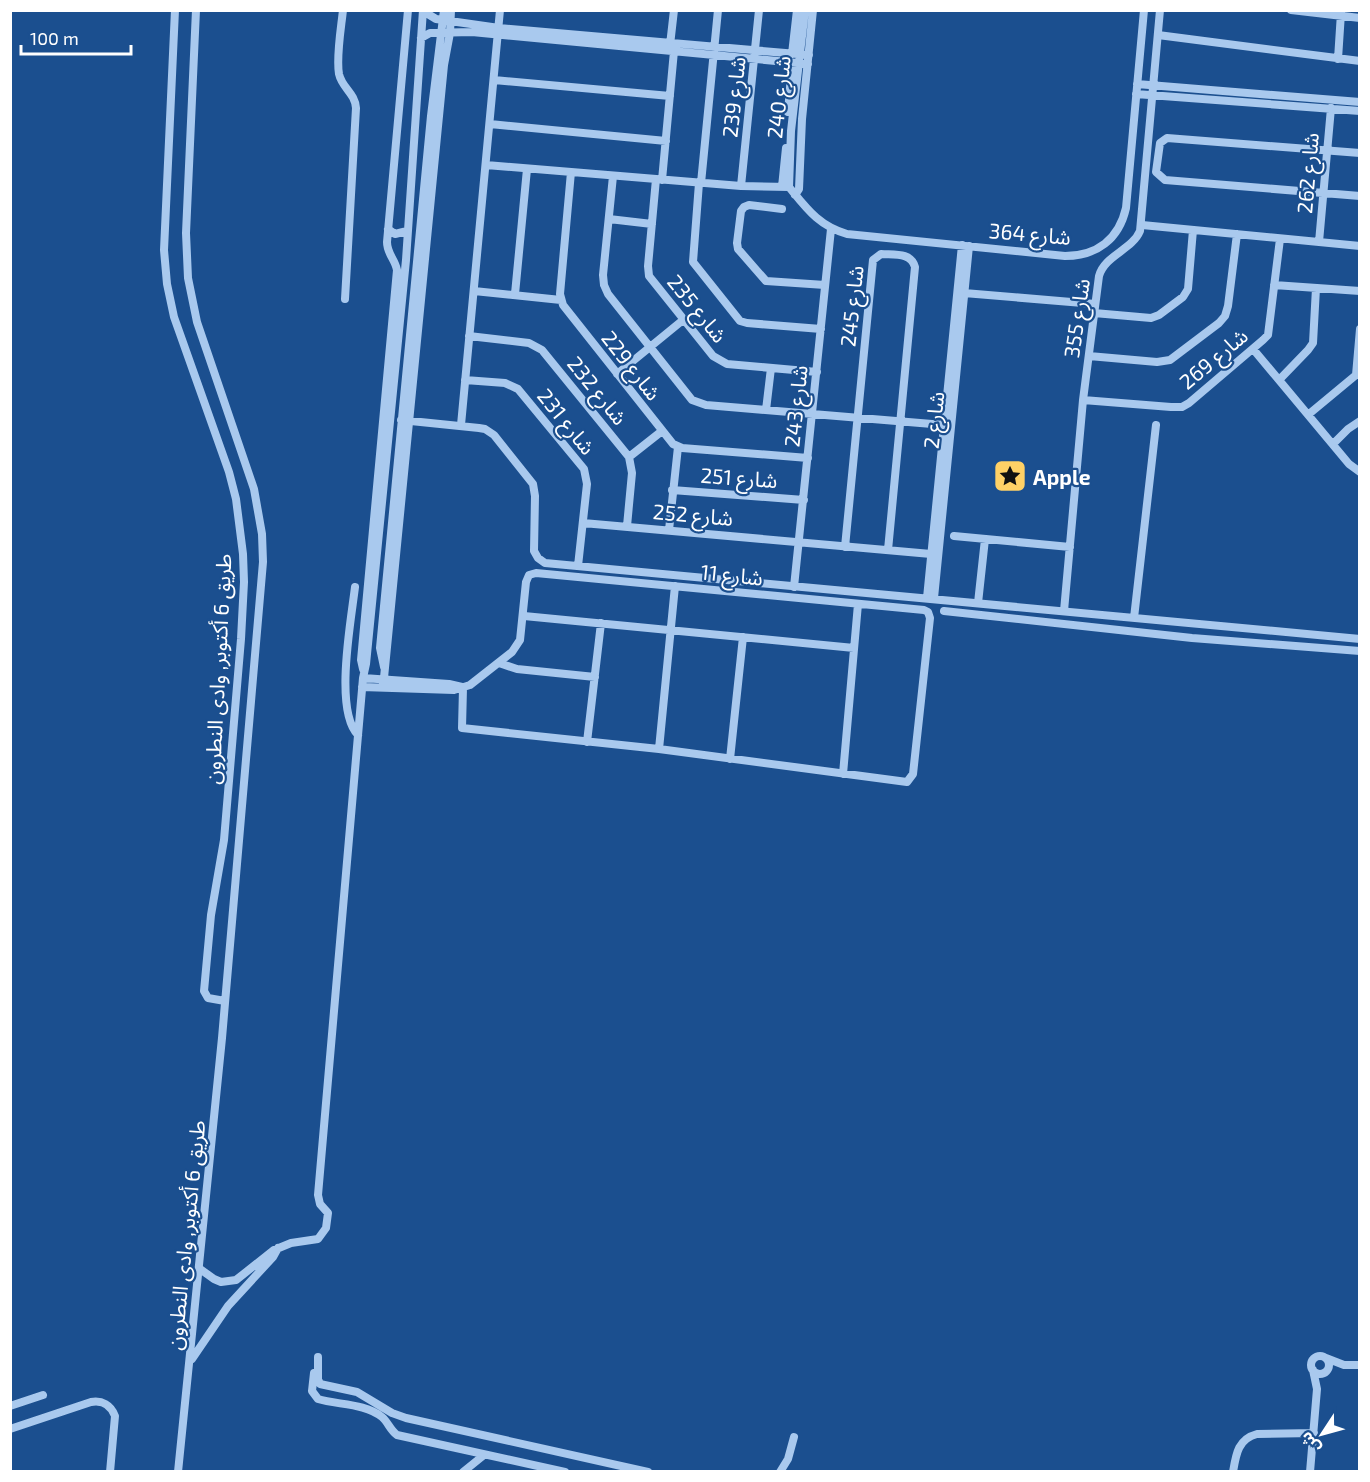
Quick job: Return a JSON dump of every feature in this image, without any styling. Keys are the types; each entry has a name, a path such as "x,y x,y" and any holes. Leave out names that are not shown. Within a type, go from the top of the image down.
{"street":[{"name":"طريق 6 أكتوبر, وادى النطرون","path":"175,10 164,250 167,284 178,332 229,472 236,499 243,554 242,620 223,847 211,915 204,991 208,998 225,1001"},
{"name":"طريق 6 أكتوبر, وادى النطرون","path":"178,1472 200,1269 263,562 262,534 254,489 197,322 188,278 186,233 196,10"},
{"path":"343,10 339,72 344,84 353,94 356,108 345,299"},
{"path":"371,579 397,270 387,250 408,10"},
{"path":"444,10 447,20"},
{"path":"383,684 405,420 447,20 451,10"},
{"path":"405,420 461,425 500,10"},
{"name":"شارع 235","path":"674,10 666,141 652,224 649,276 713,357 722,363 817,372"},
{"path":"718,10 692,258 736,317 747,323 821,329"},
{"name":"شارع 239","path":"741,186 759,10"},
{"path":"796,54 797,10"},
{"name":"شارع 240","path":"785,187 796,54 805,10"},
{"path":"795,195 799,189 802,119 813,10"},
{"path":"1124,250 1112,238 1124,219 1126,208 1144,10"},
{"path":"1160,10 1142,225 1359,246"},
{"path":"1292,10 1341,13 1359,18"},
{"path":"423,11 431,17 498,31 671,47 714,55 809,55"},
{"path":"200,1269 214,1280 221,1282 236,1280 264,1256 279,1248 291,1243 318,1239 324,1233 327,1224 328,1213 320,1204 318,1196 363,675 361,660 406,260 423,11"},
{"path":"1338,59 1341,13"},
{"path":"421,38 430,33 498,31"},
{"path":"1158,35 1359,61"},
{"path":"671,47 715,46 808,64"},
{"path":"494,80 670,96"},
{"path":"1137,84 1359,102"},
{"path":"1136,94 1359,111"},
{"name":"شارع 262","path":"1319,242 1331,108"},
{"path":"490,124 666,141"},
{"path":"1359,153 1167,138 1160,143 1156,172 1165,180 1359,196"},
{"path":"486,165 659,180 785,187"},
{"path":"515,294 527,169"},
{"path":"474,291 561,300 571,172"},
{"path":"613,176 603,275 604,285 650,347 696,403 944,425"},
{"name":"شارع 364","path":"785,187 816,219 831,229 847,234 1078,256 1102,247 1112,238"},
{"path":"782,209 749,205 744,207 741,211 736,243 738,249 766,281 825,285"},
{"path":"609,219 652,224"},
{"name":"شارع 355","path":"1064,611 1083,400 1101,271 1107,263 1135,240 1142,225"},
{"path":"388,229 395,234 407,231"},
{"name":"شارع 243","path":"794,586 831,229"},
{"path":"964,293 1095,308 1151,318 1159,315 1183,297 1189,285 1194,230"},
{"path":"1089,356 1164,361 1181,353 1219,323 1225,316 1228,306 1237,234"},
{"name":"شارع 269","path":"1083,400 1182,407 1253,349 1269,332 1280,238"},
{"name":"شارع 2","path":"930,598 931,554 944,425 948,415 964,293 965,245"},
{"name":"شارع 2","path":"930,598 965,245"},
{"name":"شارع 245","path":"845,547 873,260 881,254 907,256 913,260 915,267 888,550"},
{"path":"393,260 399,258 406,260"},
{"path":"1274,285 1359,291"},
{"path":"1280,380 1313,343 1316,288"},
{"name":"شارع 229","path":"561,300 566,310 662,431 678,447"},
{"path":"617,374 683,320"},
{"path":"1309,414 1358,375 1359,329"},
{"name":"شارع 232","path":"470,336 538,346 629,458"},
{"path":"1253,349 1349,464 1359,472"},
{"path":"766,410 771,368"},
{"name":"شارع 231","path":"465,380 510,384 521,392 584,469 587,484 578,566"},
{"path":"1332,444 1359,422"},
{"path":"1134,618 1156,424"},
{"name":"شارع 11","path":"461,425 490,431 533,484 536,496 534,551 545,563 1359,639"},
{"path":"627,526 632,473 629,458 662,431"},
{"path":"669,530 678,447 808,458"},
{"name":"شارع 251","path":"672,490 804,500"},
{"name":"شارع 252","path":"584,523 931,554"},
{"path":"954,536 1070,547"},
{"path":"978,603 986,539"},
{"name":"شارع 11","path":"524,616 527,578 536,573 924,610 929,615 930,622 912,778 903,782 843,774"},
{"path":"659,749 675,586"},
{"path":"355,588 345,695 349,721 358,735"},
{"path":"464,688 462,728 659,749 843,774 858,604"},
{"path":"944,611 1192,638 1359,651"},
{"path":"362,687 383,684 449,684 464,688 512,652 520,640 524,616 854,648"},
{"path":"587,742 600,623"},
{"path":"730,759 743,637"},
{"path":"500,663 517,669 595,677"},
{"path":"363,675 383,684"},
{"path":"190,1363 221,1315 279,1248"},
{"path":"1310,1472 1317,1389 1311,1363 1318,1356 1344,1365 1359,1365"},
{"path":"313,1393 315,1364 318,1357 318,1379 322,1385 357,1392 392,1413 406,1418 648,1472"},
{"path":"1317,1389 1329,1366 1326,1358"},
{"path":"1313,1370 1318,1374 1344,1365"},
{"path":"313,1393 322,1385"},
{"path":"313,1393 321,1400 371,1411 383,1418 394,1433 400,1437 565,1472"},
{"path":"10,1406 44,1395"},
{"path":"10,1429 96,1401 106,1404 113,1411 114,1416 110,1472"},
{"path":"387,1423 392,1413"},
{"path":"1233,1472 1237,1449 1249,1437 1257,1434 1314,1433"},
{"path":"780,1472 788,1459 794,1437"},
{"path":"463,1472 484,1455"}],"place":[{"name":"Apple","path":"1010,476"}]}
